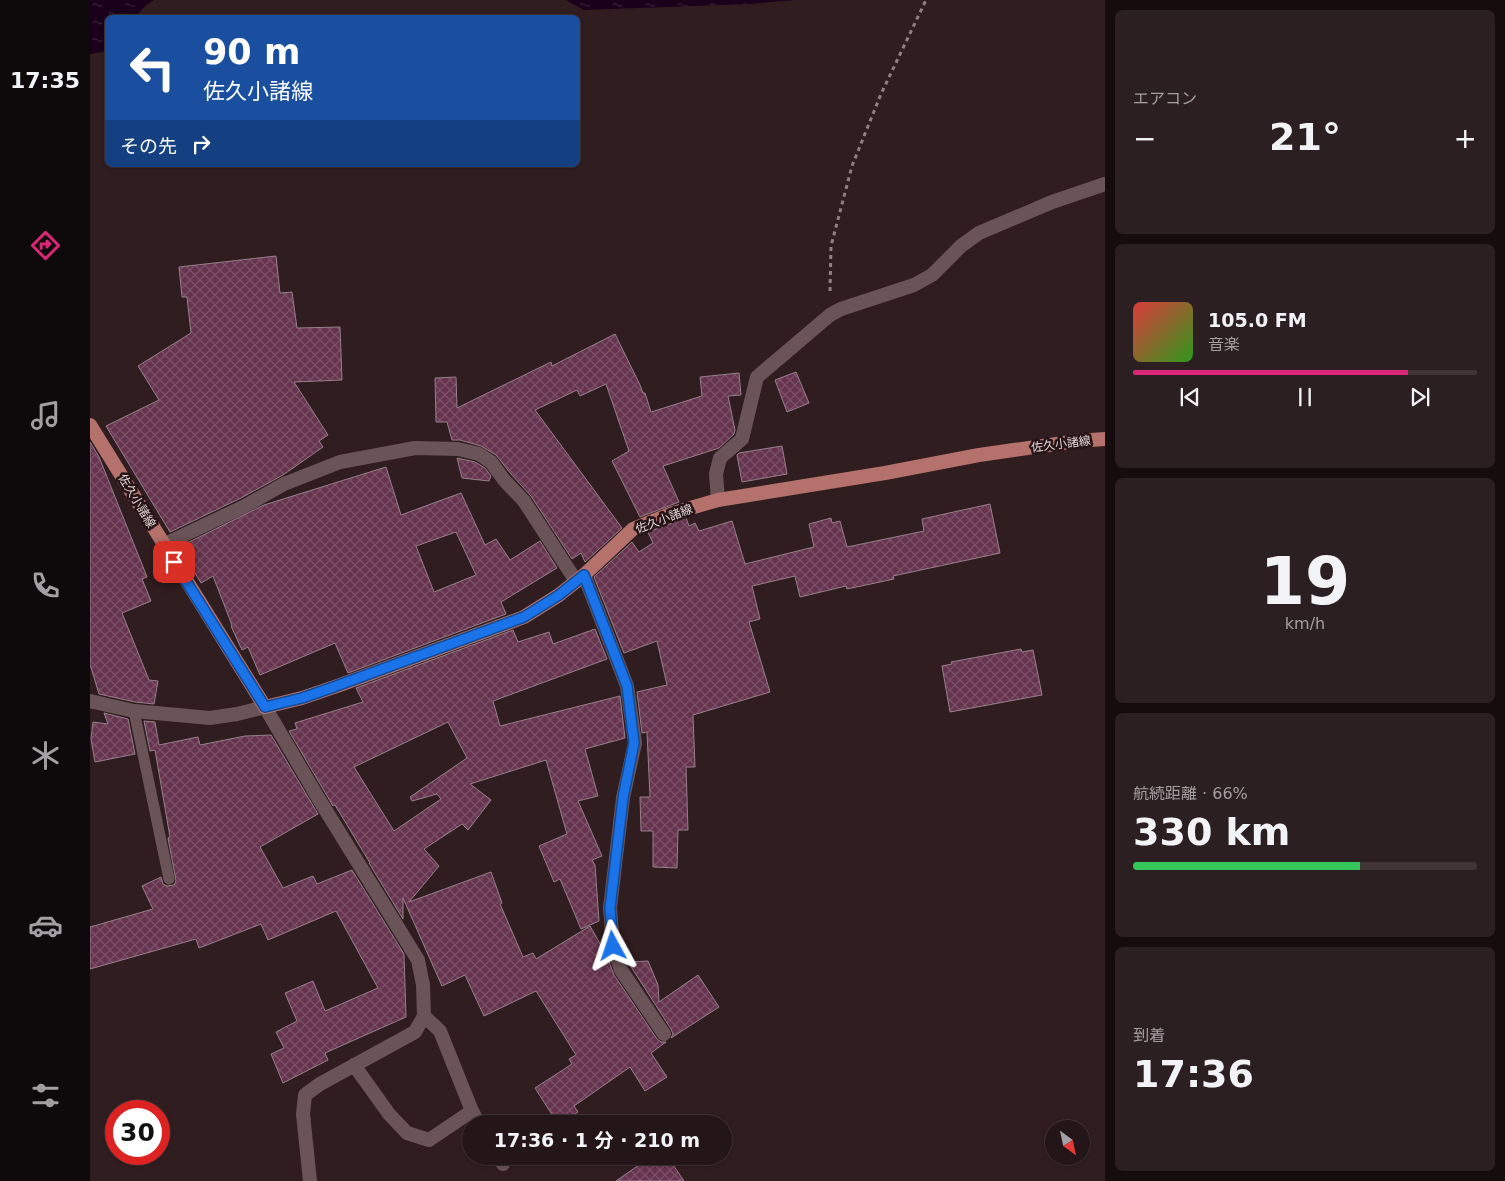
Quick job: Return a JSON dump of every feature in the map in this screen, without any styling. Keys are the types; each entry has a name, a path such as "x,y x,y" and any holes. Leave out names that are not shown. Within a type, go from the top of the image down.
{"main road":[{"name":"佐久小諸線","path":"90,425 265,707 333,688 524,617 559,595 633,530 670,514 718,500 885,473 979,455 1077,441 1105,439"}],"street":[{"path":"718,500 716,474 720,458 742,439 757,377 830,315 841,309 920,281 932,274 961,246 979,233 1052,202 1105,184"},
{"path":"163,545 245,506 284,484 340,462 415,448 458,449 479,454 491,462 524,502 580,578 627,686 634,743 623,798 610,908 613,946 622,970 664,1034"},
{"path":"90,701 134,711 210,718 265,707 320,801 418,960 424,985 424,1016 415,1032 320,1084 305,1096 303,1114 310,1181"},
{"path":"424,1016 440,1031 474,1115"},
{"path":"354,1065 389,1114 407,1133 429,1140 472,1111"}],"lane":[{"path":"134,711 169,879"}],"path":[{"path":"829,298 831,246 852,166 881,94 926,0"}],"water":[{"path":"90,0 154,0 137,15 105,15 105,50 90,54"},
{"path":"566,0 795,0 749,4 584,10"}],"building":[{"path":"276,256 280,293 292,292 297,328 340,327 342,380 294,382 328,435 319,441 323,447 283,475 241,498 170,532 106,426 159,400 138,366 191,333 187,297 182,297 179,267"},
{"path":"615,334 643,393 645,393 651,412 702,396 700,377 739,373 741,395 728,396 735,430 734,434 719,448 663,466 679,502 640,517 612,461 629,451 606,384 580,396 577,390 535,410 622,528 585,562 581,553 572,559 531,496 496,455 481,446 460,440 452,440 447,422 436,422 435,378 456,377 457,408 551,362 552,366"},
{"path":"796,372 809,403 787,412 775,380"},
{"path":"90,442 99,457 147,577 142,579 151,601 122,613 149,680 158,681 154,704 99,694 90,664"},
{"path":"782,446 787,474 742,482 737,455 739,453"},
{"path":"457,458 475,462 485,468 491,476 489,481 462,478"},
{"path":"386,467 401,515 461,493 485,545 496,539 510,560 540,541 557,568 501,602 506,614 348,673 335,643 260,675 248,647 242,650 213,576 201,583 179,547 264,505","holes":["456,532 476,575 434,592 416,546"]},
{"path":"990,504 1000,553 893,576 894,579 847,589 846,586 800,597 795,576 752,586 760,619 749,622 770,692 693,715 695,767 686,767 688,830 678,830 677,868 653,867 653,831 641,831 640,797 650,797 647,732 642,733 637,692 667,685 657,641 624,653 594,577 632,542 639,552 653,543 648,532 686,518 689,526 695,523 699,531 732,521 745,564 814,547 809,524 831,518 832,523 840,521 847,547 924,531 922,519"},
{"path":"595,629 607,659 493,701 500,726 620,696 625,738 585,749 598,796 578,801 602,856 592,860 595,865 599,921 581,929 560,879 554,882 539,846 567,834 546,760 470,784 491,800 468,830 462,824 424,849 439,866 409,902 491,872 502,903 500,904 523,957 533,953 536,959 590,926 606,954 614,975 657,1039 661,1042 666,1042 651,1053 667,1077 645,1091 630,1067 574,1106 578,1112 574,1115 552,1115 535,1088 572,1064 569,1059 576,1055 536,991 484,1016 465,975 442,986 403,898 403,919 289,731 297,729 295,723 363,702 356,688 513,630 518,642 549,632 553,644","holes":["448,722 467,758 410,797 412,801 437,794 441,799 394,831 354,767"]},
{"path":"1021,649 1022,652 1033,650 1042,695 950,712 942,666 952,664 951,662"},
{"path":"104,713 128,719 135,754 95,762 91,739 93,722 108,724"},
{"path":"144,721 155,722 159,745 198,737 200,745 245,736 271,735 318,814 260,847 283,888 313,876 317,884 352,870 404,954 406,1017 325,1053 328,1060 283,1083 271,1054 284,1048 276,1032 297,1021 285,993 313,981 325,1011 378,988 336,911 268,940 261,924 199,948 196,939 90,969 90,927 153,909 142,886 161,877 163,884 167,886 174,885 176,881 155,750 150,751"},
{"path":"648,961 658,985 659,1002 698,975 719,1007 671,1038 673,1034 671,1029 628,962"},
{"path":"639,1165 673,1165 684,1181 616,1181"}],"route":[{"path":"174,562 265,707 302,698 328,689 524,617 559,595 584,575 627,686 634,743 623,798 610,908 613,946"}]}
